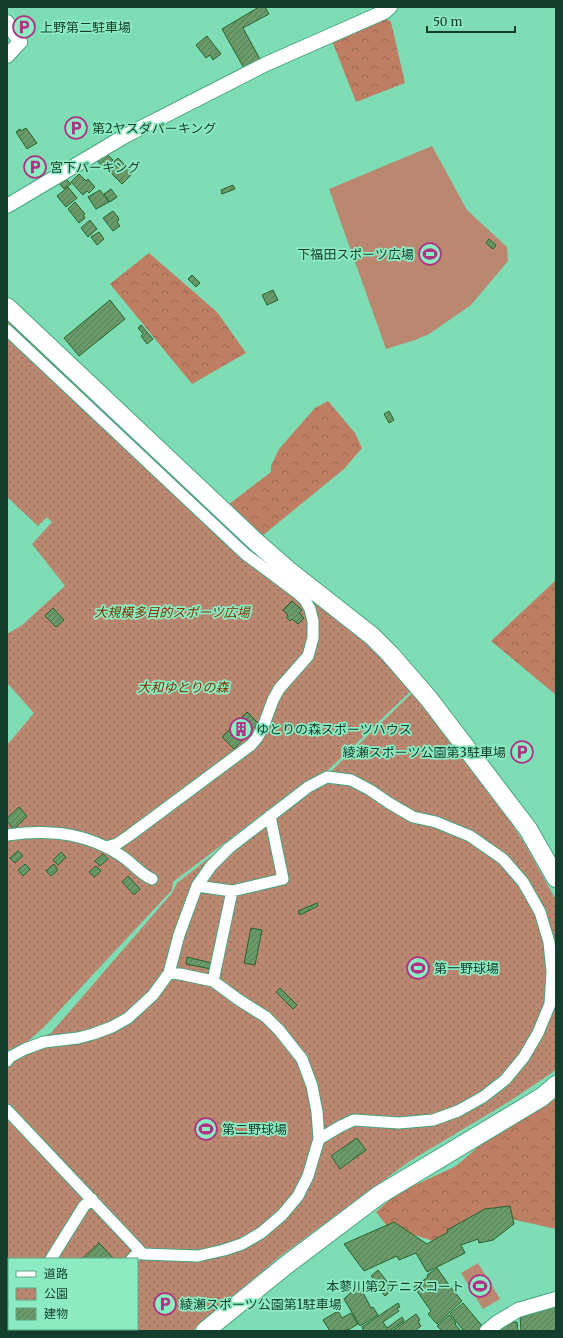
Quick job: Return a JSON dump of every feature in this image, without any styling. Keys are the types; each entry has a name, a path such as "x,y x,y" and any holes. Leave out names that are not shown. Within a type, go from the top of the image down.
{"street":[{"path":"7,206 125,136 266,64 384,12 390,7"},
{"path":"7,22 20,42 7,56"},
{"path":"7,307 255,541 288,570 372,636 390,654 429,699 528,828 556,878"},
{"path":"7,330 246,554 301,596 310,609 313,621 313,638 308,656 278,689 263,727 251,745 130,835 117,844 106,847"},
{"path":"7,1061 10,1057 25,1049 44,1042 78,1038 93,1034 112,1027 128,1018 153,995 169,973 179,935 197,886 211,866 229,848 308,787 327,777 351,780 413,817 436,822 470,836 503,859 524,882 540,912 549,942 552,972 550,1004 538,1033 528,1051 505,1080 483,1097 458,1111 433,1120 399,1123 354,1120 319,1139"},
{"path":"197,886 232,891 283,879 270,816"},
{"path":"7,835 54,832 83,838 106,847 122,856 146,876 152,879"},
{"path":"213,981 232,891"},
{"path":"7,1110 92,1199 136,1255 198,1256 242,1244 261,1233 282,1215 298,1196 308,1176 319,1139 317,1112 312,1086 302,1059 279,1030 266,1017 213,981 169,973"},
{"path":"205,1331 285,1266 380,1195 542,1097 556,1085"},
{"path":"53,1258 84,1206 92,1199"},
{"path":"157,1255 167,1265"},
{"path":"486,1331 518,1310 556,1299"}],"green space":[{"path":"384,17 391,22 405,83 356,102 332,41"},
{"name":"下福田スポーツ広場","path":"432,146 467,210 507,247 508,261 471,305 429,334 386,349 329,189"},
{"path":"149,253 217,312 246,353 192,384 110,284"},
{"name":"大和ゆとりの森","path":"7,316 359,632 412,690 325,773 301,785 173,882 172,890 44,1027 28,1041 7,1051 7,745 34,713 7,683 7,634 21,626 65,586 32,544 52,522 47,517 38,526 7,497"},
{"path":"328,401 355,433 362,448 344,469 262,536 228,505 271,472 271,466 279,449 315,408"},
{"path":"556,580 556,695 491,641"},
{"path":"413,692 505,813 526,846 556,900 556,1070 510,1101 410,1161 279,1257 192,1331 7,1331 7,1054 51,1033 172,893 177,883 301,786 327,775"},
{"path":"556,1081 556,1229 502,1217 433,1241 387,1226 376,1212 396,1194 456,1166"},
{"name":"本蓼川第2テニスコート","path":"478,1263 500,1299 483,1309 461,1273"}],"building":[{"path":"259,7 265,7 269,14 243,28 261,61 245,70 222,29"},
{"path":"207,36 221,54 213,60 210,55 206,58 196,45"},
{"path":"26,128 37,143 27,149 16,132 20,129 21,131"},
{"path":"105,152 113,160 105,168 97,161"},
{"path":"118,158 133,173 122,184 109,171 112,169 109,166"},
{"path":"79,174 86,181 88,179 95,187 89,193 87,191 83,195 71,182"},
{"path":"65,178 71,184 64,189 59,183"},
{"path":"233,185 235,189 222,194 221,190"},
{"path":"68,187 77,198 66,207 57,196"},
{"path":"111,189 117,197 110,202 104,194"},
{"path":"100,190 109,202 96,209 88,197"},
{"path":"75,202 85,214 83,215 85,218 79,223 68,209"},
{"path":"113,211 118,217 119,220 117,222 120,226 113,231 103,218"},
{"path":"90,220 97,229 88,237 81,228"},
{"path":"99,232 104,239 97,245 91,237"},
{"path":"489,239 496,245 493,249 486,243"},
{"path":"192,275 200,283 196,287 188,279"},
{"path":"273,290 278,300 267,305 262,295"},
{"path":"110,300 125,319 79,356 64,338"},
{"path":"141,325 153,339 147,344 141,336 143,334 138,328"},
{"path":"389,411 394,420 389,423 384,414"},
{"path":"292,601 302,610 299,613 304,618 298,624 292,619 290,621 286,617 288,615 283,610"},
{"path":"53,608 64,620 56,627 45,616"},
{"name":"ゆとりの森スポーツハウス","path":"247,712 258,723 234,749 222,737"},
{"path":"19,807 27,816 14,829 7,821 7,818"},
{"path":"18,851 23,856 15,863 10,858"},
{"path":"61,852 66,857 58,865 53,860"},
{"path":"103,854 108,859 100,866 95,861"},
{"path":"25,864 30,869 23,876 18,870"},
{"path":"54,864 58,870 51,876 46,871"},
{"path":"96,866 101,871 94,877 89,872"},
{"path":"128,876 140,889 134,895 122,882"},
{"path":"317,903 318,906 300,915 298,911"},
{"path":"251,928 262,930 255,965 244,963"},
{"path":"187,957 212,963 211,969 186,964"},
{"path":"280,988 297,1005 293,1009 276,992"},
{"path":"357,1138 366,1150 340,1169 331,1156"},
{"path":"510,1206 514,1224 493,1240 479,1243 478,1239 461,1245 465,1253 427,1272 416,1253 399,1260 397,1256 364,1271 344,1244 394,1222 427,1244 448,1232 447,1230 485,1209"},
{"path":"99,1243 113,1258 83,1258"},
{"path":"437,1268 462,1301 437,1324 428,1314 431,1311 414,1287 428,1277 427,1275"},
{"path":"378,1270 393,1289 385,1296 371,1280 373,1278 371,1276"},
{"path":"359,1285 371,1308 373,1307 378,1315 360,1326 344,1299"},
{"path":"398,1303 400,1307 397,1308 399,1311 383,1322 387,1328 402,1317 404,1321 389,1331 364,1331 362,1327"},
{"path":"463,1303 483,1327 478,1331 464,1331 450,1314"},
{"path":"556,1304 556,1331 521,1331 520,1316"},
{"path":"338,1311 342,1318 351,1313 358,1324 345,1331 330,1331 323,1320"},
{"path":"416,1314 420,1320 418,1321 421,1326 415,1331 392,1331"},
{"path":"449,1315 456,1323 455,1324 460,1330 459,1331 442,1331 437,1326"},
{"path":"517,1322 518,1331 488,1331 505,1323"}],"place":[{"name":"上野第二駐車場","path":"24,27"},
{"name":"第2ヤスダパーキング","path":"76,128"},
{"name":"宮下パーキング","path":"35,167"},
{"name":"下福田スポーツ広場","path":"430,254"},
{"name":"ゆとりの森スポーツハウス","path":"241,729"},
{"name":"綾瀬スポーツ公園第3駐車場","path":"522,752"},
{"name":"第一野球場","path":"418,968"},
{"name":"第二野球場","path":"206,1129"},
{"name":"本蓼川第2テニスコート","path":"480,1286"},
{"name":"綾瀬スポーツ公園第1駐車場","path":"165,1304"}],"park label":[{"name":"大規模多目的スポーツ広場","path":"172,612"}]}
